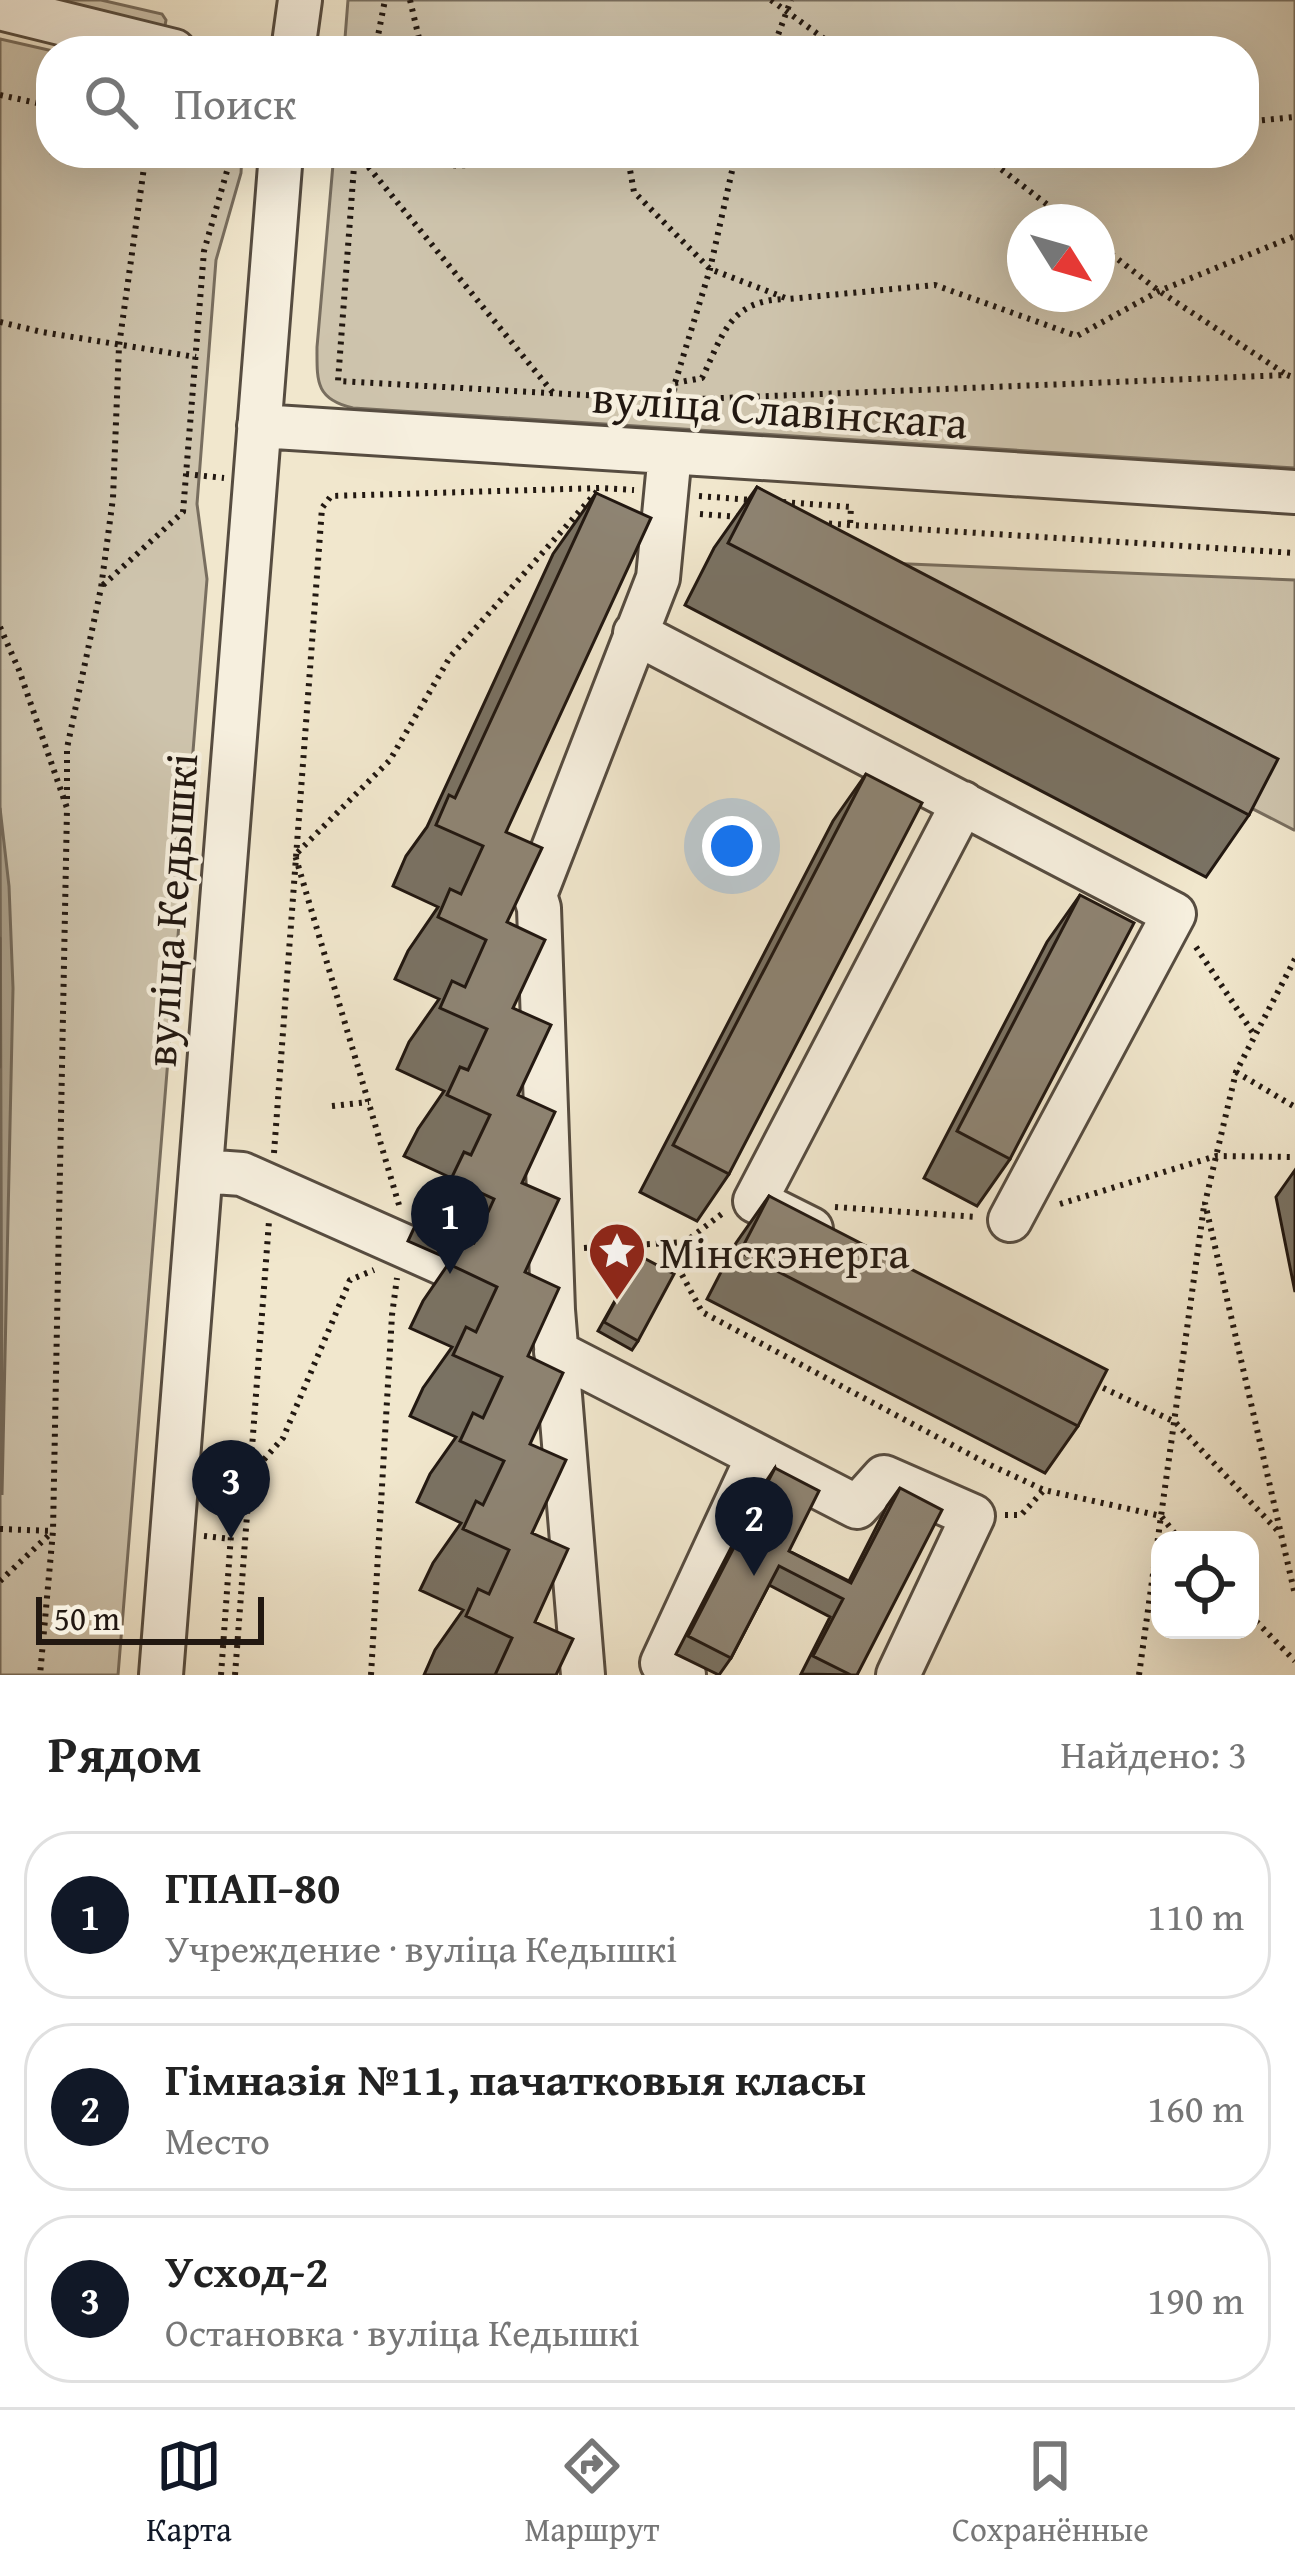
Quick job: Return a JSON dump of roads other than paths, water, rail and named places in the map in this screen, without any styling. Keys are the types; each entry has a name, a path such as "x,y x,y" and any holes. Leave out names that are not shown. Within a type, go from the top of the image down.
{"street":[{"path":"295,36 300,0"},
{"path":"0,8 113,36"},
{"name":"вуліца Кедышкі","path":"161,1675 280,168"},
{"name":"вуліца Славінскага","path":"260,427 676,480 1295,492"},
{"path":"584,1675 555,1331 535,895 658,578 676,480"},
{"path":"635,633 1174,914 1010,1220"},
{"path":"831,1224 755,1201 963,803"},
{"path":"201,1171 242,1174 449,1266"},
{"path":"508,1291 555,1331 758,1456 857,1507 884,1477 973,1516 898,1675"},
{"path":"684,1675 662,1663 758,1456"}],"water":[{"path":"0,808 13,988 2,1495"}],"place":[{"name":"ГПАП-80","path":"450,1274"},
{"name":"Мінскэнерга","path":"617,1302"},
{"name":"Усход-2","path":"231,1539"},
{"name":"Гімназія №11, пачатковыя класы","path":"754,1576"}]}
